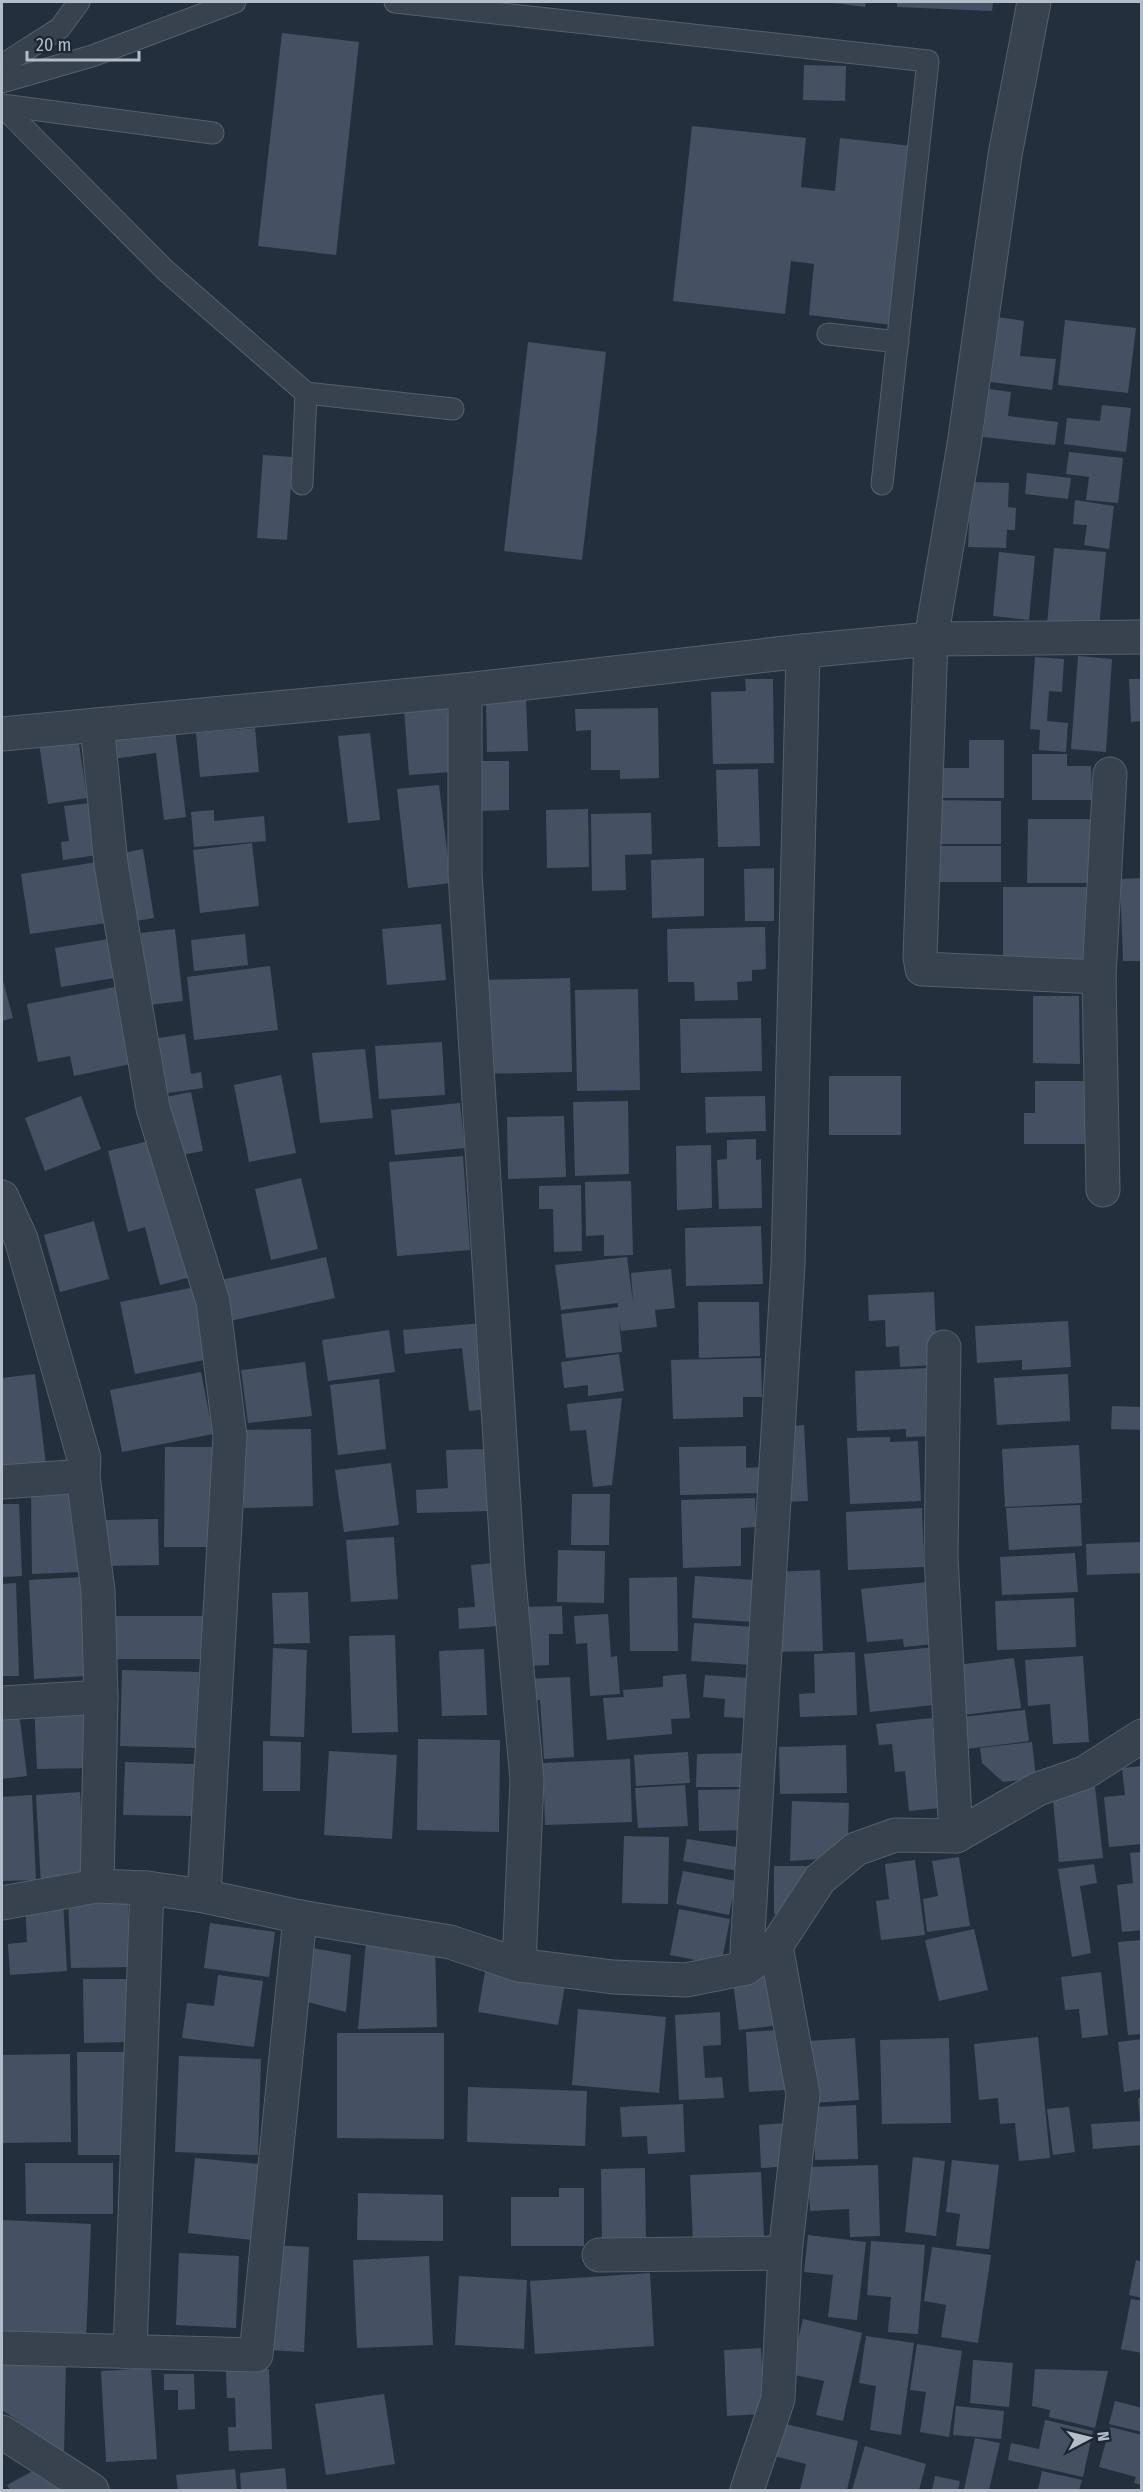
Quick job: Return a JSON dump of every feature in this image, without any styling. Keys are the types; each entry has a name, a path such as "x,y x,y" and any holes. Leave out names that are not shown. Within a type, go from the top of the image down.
{"street":[{"path":"1034,2 1005,155 964,445 931,639 920,957 922,969 1099,976"},
{"path":"2,734 465,690 803,651 931,639 1142,637"},
{"path":"746,1968 788,1265 803,651"},
{"path":"465,690 465,885 507,1545 527,1780 519,1965"},
{"path":"98,725 111,864 153,1108 213,1302 230,1436 204,1896"},
{"path":"1103,1190 1099,976 1110,774"},
{"path":"2,1197 11,1241 84,1458 83,1476 98,1592 101,1697 97,1886"},
{"path":"944,1347 941,1557 956,1836"},
{"path":"2,1482 83,1476"},
{"path":"2,1703 101,1697"},
{"path":"2,1903 97,1886 147,1888 204,1896 300,1917 450,1942 519,1965 613,1977 686,1980 746,1968 776,1946 820,1879 856,1850 895,1835 956,1836 1038,1789 1083,1773 1142,1736"},
{"path":"130,2352 147,1888"},
{"path":"2,2348 256,2355 300,1917"},
{"path":"747,2490 778,2399 785,2253 803,2094 776,1946"},
{"path":"599,2255 785,2253"},
{"path":"2,2432 92,2490"}],"lane":[{"path":"2,65 60,28 79,2"},
{"path":"2,82 92,56 234,2"},
{"path":"396,2 928,61 882,484"},
{"path":"2,106 213,132"},
{"path":"2,106 165,270 306,393 453,409"},
{"path":"828,334 898,342"},
{"path":"302,483 306,393"}],"building":[{"path":"827,2 866,2 865,7"},
{"path":"897,2 993,2 992,11 897,7"},
{"path":"282,33 359,42 336,255 258,246"},
{"path":"804,65 846,66 845,101 803,100"},
{"path":"692,126 806,138 801,187 835,191 840,138 912,146 892,325 809,315 814,264 791,261 785,314 673,301"},
{"path":"997,317 1024,321 1020,356 1056,359 1052,390 990,382"},
{"path":"1065,320 1136,328 1128,393 1058,385"},
{"path":"528,342 606,352 582,560 504,551"},
{"path":"989,389 1011,392 1008,416 1058,422 1055,445 983,437"},
{"path":"1102,405 1131,408 1126,452 1064,444 1067,418 1100,421"},
{"path":"1069,452 1123,458 1118,503 1086,500 1089,477 1066,474"},
{"path":"263,455 293,457 287,540 257,538"},
{"path":"1027,473 1071,478 1068,499 1025,494"},
{"path":"971,482 1009,483 1008,507 1016,508 1015,530 1007,530 1006,548 968,547"},
{"path":"1075,500 1114,506 1109,549 1084,545 1087,525 1073,524"},
{"path":"1054,548 1106,552 1099,628 1047,624"},
{"path":"999,552 1035,556 1029,620 993,616"},
{"path":"1078,656 1112,659 1106,752 1071,749"},
{"path":"1035,657 1064,659 1062,692 1049,691 1047,721 1068,723 1066,752 1039,750 1040,730 1030,729"},
{"path":"745,679 773,679 774,763 713,764 711,692 746,691"},
{"path":"1129,679 1142,679 1142,721 1131,722"},
{"path":"526,696 528,751 487,752 486,697"},
{"path":"447,705 452,772 409,775 404,709"},
{"path":"658,708 659,778 620,779 620,770 591,770 591,730 576,731 575,709"},
{"path":"255,728 259,772 200,777 196,733"},
{"path":"175,730 186,817 164,820 156,753 112,759 109,738"},
{"path":"370,733 380,820 348,823 338,736"},
{"path":"78,737 87,798 48,804 39,743"},
{"path":"969,740 1004,740 1004,798 932,798 932,768 969,768"},
{"path":"1032,754 1067,754 1067,766 1091,766 1092,800 1032,800"},
{"path":"480,761 509,761 509,810 481,811"},
{"path":"758,769 760,846 718,847 716,770"},
{"path":"439,785 451,883 408,888 397,789"},
{"path":"932,800 1001,801 1001,844 932,844"},
{"path":"90,803 98,855 63,860 61,842 69,841 64,806"},
{"path":"588,809 589,867 547,868 546,810"},
{"path":"214,810 214,821 264,816 266,841 194,847 191,812"},
{"path":"651,813 652,854 625,855 626,890 592,891 591,814"},
{"path":"1028,819 1090,819 1091,883 1027,883"},
{"path":"252,843 259,906 200,913 193,850"},
{"path":"932,846 1001,846 1001,882 932,882"},
{"path":"143,849 154,918 129,922 118,854"},
{"path":"704,858 704,916 652,918 651,860"},
{"path":"97,862 107,923 30,934 21,874"},
{"path":"774,868 774,921 745,921 744,869"},
{"path":"1142,878 1142,961 1123,961 1120,879"},
{"path":"1003,887 1091,887 1091,967 1003,967"},
{"path":"441,924 446,980 387,985 382,929"},
{"path":"765,927 766,969 752,970 752,981 737,982 738,1000 695,1001 694,982 668,982 667,929"},
{"path":"175,929 183,1001 149,1005 141,933"},
{"path":"245,934 248,965 194,971 191,940"},
{"path":"108,939 114,978 61,987 55,948"},
{"path":"270,966 278,1030 194,1040 187,977"},
{"path":"2,977 13,1018 2,1021"},
{"path":"570,978 572,1072 481,1074 480,980"},
{"path":"120,986 135,1063 74,1076 70,1056 38,1062 27,1004"},
{"path":"638,989 640,1090 577,1091 575,990"},
{"path":"1033,996 1079,996 1080,1064 1033,1063"},
{"path":"761,1018 762,1071 681,1073 680,1019"},
{"path":"185,1034 191,1074 201,1072 203,1088 161,1094 152,1039"},
{"path":"442,1042 445,1095 379,1099 375,1046"},
{"path":"365,1049 373,1118 320,1123 312,1053"},
{"path":"281,1075 296,1153 249,1162 234,1085"},
{"path":"829,1076 901,1076 901,1135 829,1135"},
{"path":"1035,1081 1090,1081 1090,1144 1024,1144 1024,1113 1035,1113"},
{"path":"191,1092 203,1151 177,1156 166,1097"},
{"path":"81,1096 101,1149 45,1171 25,1118"},
{"path":"765,1096 766,1131 706,1133 705,1097"},
{"path":"628,1101 629,1174 575,1176 573,1102"},
{"path":"460,1103 465,1148 395,1155 391,1110"},
{"path":"564,1116 566,1177 508,1179 507,1117"},
{"path":"156,1139 191,1277 160,1285 145,1227 128,1232 108,1151"},
{"path":"756,1139 756,1160 761,1159 762,1208 719,1209 717,1160 727,1159 727,1140"},
{"path":"711,1145 712,1208 677,1210 676,1146"},
{"path":"463,1156 470,1250 397,1256 389,1162"},
{"path":"301,1178 318,1249 271,1260 255,1189"},
{"path":"631,1181 633,1255 604,1256 604,1235 586,1236 585,1182"},
{"path":"581,1185 582,1251 554,1252 553,1209 539,1209 539,1186"},
{"path":"94,1221 109,1279 60,1292 44,1235"},
{"path":"761,1226 763,1284 686,1286 685,1228"},
{"path":"326,1257 335,1298 230,1321 221,1280"},
{"path":"627,1257 633,1302 631,1273 671,1269 675,1308 655,1310 657,1327 621,1331 619,1321 622,1352 566,1358 561,1314 618,1307 618,1303 561,1310 555,1265"},
{"path":"200,1286 214,1358 135,1374 120,1302"},
{"path":"934,1292 937,1365 900,1367 899,1346 886,1347 885,1320 869,1321 868,1295"},
{"path":"698,1302 759,1302 760,1356 699,1358"},
{"path":"1068,1321 1071,1367 1022,1370 1022,1360 977,1363 975,1326"},
{"path":"482,1323 490,1409 469,1411 462,1348 405,1354 403,1330"},
{"path":"389,1330 395,1372 328,1381 322,1340"},
{"path":"619,1354 624,1391 588,1396 588,1385 564,1388 561,1362"},
{"path":"761,1358 762,1397 743,1397 743,1417 673,1419 671,1360"},
{"path":"305,1362 312,1416 248,1423 241,1370"},
{"path":"930,1368 933,1436 906,1437 906,1429 857,1431 855,1371"},
{"path":"201,1372 213,1434 122,1452 110,1390"},
{"path":"35,1374 46,1465 2,1470 2,1378"},
{"path":"1068,1374 1070,1421 997,1425 994,1378"},
{"path":"379,1379 386,1449 338,1455 330,1385"},
{"path":"622,1398 612,1485 593,1487 586,1430 570,1431 567,1404"},
{"path":"1112,1406 1142,1407 1142,1430 1111,1429"},
{"path":"804,1425 808,1501 784,1502 781,1427"},
{"path":"311,1429 313,1506 244,1508 242,1430"},
{"path":"890,1437 890,1442 918,1441 921,1501 850,1504 847,1438"},
{"path":"1079,1445 1082,1503 1005,1507 1002,1449"},
{"path":"746,1446 746,1468 760,1467 760,1493 680,1495 679,1447"},
{"path":"165,1447 214,1447 213,1547 164,1547"},
{"path":"488,1449 490,1511 417,1513 416,1490 448,1488 446,1450"},
{"path":"391,1463 399,1525 344,1532 335,1470"},
{"path":"78,1490 80,1572 32,1574 31,1491"},
{"path":"572,1494 610,1494 609,1545 571,1545"},
{"path":"755,1498 756,1527 741,1528 741,1566 683,1568 681,1500"},
{"path":"2,1504 19,1504 22,1576 2,1577"},
{"path":"1080,1505 1082,1546 1009,1550 1006,1508"},
{"path":"922,1508 924,1567 848,1570 846,1512"},
{"path":"158,1519 159,1565 106,1566 105,1520"},
{"path":"394,1537 398,1599 351,1602 346,1540"},
{"path":"1142,1542 1142,1573 1087,1575 1086,1544"},
{"path":"558,1550 605,1551 604,1603 557,1602"},
{"path":"1075,1553 1078,1592 1002,1595 1000,1557"},
{"path":"494,1563 499,1626 459,1629 458,1608 475,1607 471,1565"},
{"path":"820,1570 823,1651 774,1652 771,1572"},
{"path":"695,1576 756,1580 753,1622 692,1618"},
{"path":"82,1577 87,1676 34,1679 29,1580"},
{"path":"677,1577 678,1651 630,1651 629,1578"},
{"path":"928,1582 934,1644 904,1647 903,1639 867,1642 861,1589"},
{"path":"16,1583 19,1676 2,1676 2,1584"},
{"path":"308,1592 310,1643 274,1644 272,1593"},
{"path":"1074,1598 1076,1647 997,1650 995,1601"},
{"path":"562,1606 563,1634 549,1634 549,1665 524,1666 522,1607"},
{"path":"608,1614 611,1657 617,1656 620,1694 590,1696 587,1643 576,1644 574,1616"},
{"path":"116,1616 204,1616 204,1659 116,1659"},
{"path":"694,1623 755,1627 752,1665 691,1661"},
{"path":"395,1635 398,1732 352,1733 349,1636"},
{"path":"936,1647 942,1704 870,1712 864,1654"},
{"path":"273,1648 307,1650 304,1737 270,1736"},
{"path":"484,1649 487,1715 442,1716 439,1651"},
{"path":"855,1652 857,1715 800,1717 799,1694 815,1693 814,1654"},
{"path":"1083,1656 1089,1742 1053,1744 1050,1704 1028,1706 1025,1660"},
{"path":"1014,1658 1021,1708 963,1715 957,1665"},
{"path":"122,1670 199,1672 197,1748 120,1746"},
{"path":"686,1674 690,1718 671,1719 672,1734 607,1740 603,1698 624,1697 623,1690 663,1687 663,1676"},
{"path":"705,1675 749,1678 746,1718 724,1717 725,1699 703,1697"},
{"path":"570,1677 574,1757 544,1759 540,1700 525,1701 524,1679"},
{"path":"86,1703 88,1768 37,1769 34,1704"},
{"path":"1025,1710 1029,1741 966,1749 962,1717"},
{"path":"19,1712 27,1776 2,1779 2,1714"},
{"path":"932,1718 940,1808 909,1811 905,1771 895,1772 892,1744 879,1745 876,1724"},
{"path":"418,1739 500,1740 499,1832 417,1830"},
{"path":"263,1741 301,1742 300,1791 263,1791"},
{"path":"1032,1742 1036,1778 1003,1782 982,1763 980,1748"},
{"path":"846,1745 847,1793 780,1794 779,1747"},
{"path":"329,1751 397,1755 392,1839 324,1835"},
{"path":"688,1752 690,1783 636,1786 634,1755"},
{"path":"753,1753 753,1787 696,1787 697,1754"},
{"path":"630,1759 632,1822 545,1825 543,1763"},
{"path":"125,1762 194,1764 193,1816 123,1815"},
{"path":"1142,1766 1142,1844 1109,1847 1104,1797 1125,1795 1122,1768"},
{"path":"1094,1778 1103,1858 1059,1862 1053,1800"},
{"path":"685,1785 688,1826 638,1828 635,1788"},
{"path":"753,1789 754,1830 699,1831 698,1790"},
{"path":"80,1792 85,1883 41,1885 36,1795"},
{"path":"32,1795 36,1880 2,1881 2,1797"},
{"path":"792,1801 849,1803 848,1834 819,1859 790,1861"},
{"path":"624,1836 669,1837 668,1904 622,1903"},
{"path":"687,1839 743,1848 738,1871 683,1861"},
{"path":"1142,1852 1142,1930 1122,1932 1117,1885 1133,1883 1130,1853"},
{"path":"959,1857 970,1926 927,1932 923,1899 938,1896 932,1861"},
{"path":"915,1860 925,1935 881,1940 876,1901 889,1899 885,1864"},
{"path":"1094,1864 1097,1883 1080,1886 1091,1953 1072,1957 1058,1869"},
{"path":"774,1866 813,1866 786,1915 774,1914"},
{"path":"683,1871 736,1881 729,1915 676,1904"},
{"path":"128,1897 130,1967 71,1968 68,1899"},
{"path":"63,1900 67,1971 10,1975 8,1944 27,1942 25,1902"},
{"path":"679,1909 730,1919 721,1965 670,1955"},
{"path":"210,1923 275,1932 269,1977 204,1968"},
{"path":"974,1929 988,1990 939,2001 925,1940"},
{"path":"1142,1940 1142,2034 1128,2035 1118,1942"},
{"path":"366,1942 435,1944 437,2027 358,2029"},
{"path":"302,1946 351,1955 346,2012 296,1999"},
{"path":"486,1966 566,1980 558,2025 478,2012"},
{"path":"772,1969 779,2025 739,2030 732,1974"},
{"path":"1101,1972 1108,2035 1082,2038 1079,2009 1065,2010 1061,1977"},
{"path":"218,1975 263,1981 254,2047 182,2038 187,2003 214,2006"},
{"path":"83,1979 127,1979 127,2042 84,2043"},
{"path":"578,2009 666,2017 659,2093 572,2085"},
{"path":"720,2012 721,2045 703,2046 705,2078 722,2077 724,2098 679,2100 675,2015"},
{"path":"782,2030 785,2090 749,2092 746,2032"},
{"path":"337,2033 444,2033 444,2139 337,2138"},
{"path":"1038,2037 1050,2158 1019,2161 1015,2123 1000,2124 998,2098 979,2100 974,2044"},
{"path":"855,2038 859,2100 812,2103 808,2041"},
{"path":"949,2038 951,2123 882,2124 880,2040"},
{"path":"1142,2039 1142,2089 1124,2092 1118,2042"},
{"path":"77,2052 124,2052 124,2155 78,2155"},
{"path":"70,2054 71,2142 2,2143 2,2055"},
{"path":"179,2056 261,2059 258,2155 175,2152"},
{"path":"468,2087 587,2091 585,2146 467,2142"},
{"path":"1138,2098 1142,2098 1142,2120 1140,2120"},
{"path":"683,2104 685,2152 648,2154 647,2136 622,2137 620,2107"},
{"path":"856,2105 858,2159 815,2160 814,2107"},
{"path":"1069,2107 1075,2152 1053,2155 1047,2109"},
{"path":"1142,2121 1142,2145 1093,2149 1091,2124"},
{"path":"788,2123 790,2166 761,2168 759,2125"},
{"path":"913,2157 945,2161 936,2236 905,2232"},
{"path":"195,2158 259,2164 252,2240 188,2233"},
{"path":"952,2160 999,2165 989,2249 956,2246 960,2214 946,2212"},
{"path":"25,2163 113,2163 113,2214 26,2214"},
{"path":"878,2165 880,2236 850,2237 849,2209 810,2211 808,2167"},
{"path":"645,2168 646,2248 602,2248 601,2169"},
{"path":"761,2172 764,2238 693,2241 690,2175"},
{"path":"559,2188 584,2188 584,2246 511,2246 511,2197 559,2197"},
{"path":"358,2193 443,2195 443,2241 357,2240"},
{"path":"2,2220 91,2224 86,2341 2,2337"},
{"path":"808,2235 866,2242 857,2320 828,2317 833,2275 804,2272"},
{"path":"871,2241 925,2245 918,2334 888,2332 891,2297 867,2295"},
{"path":"272,2245 309,2247 304,2352 266,2350"},
{"path":"932,2247 991,2255 978,2343 941,2337 946,2305 924,2301"},
{"path":"179,2253 239,2256 236,2328 176,2325"},
{"path":"429,2256 433,2345 357,2348 353,2260"},
{"path":"1136,2260 1142,2262 1142,2298 1129,2295"},
{"path":"650,2273 654,2346 535,2354 530,2281"},
{"path":"459,2276 527,2280 524,2349 455,2345"},
{"path":"1131,2299 1142,2301 1142,2353 1121,2349"},
{"path":"803,2319 862,2333 843,2421 816,2415 824,2381 790,2374"},
{"path":"866,2336 914,2343 901,2435 870,2430 876,2386 859,2383"},
{"path":"917,2344 962,2351 949,2437 920,2432 926,2392 910,2390"},
{"path":"761,2348 764,2414 727,2416 724,2350"},
{"path":"2,2357 66,2360 64,2453 2,2410"},
{"path":"973,2360 1013,2363 1009,2407 970,2403"},
{"path":"151,2368 157,2459 106,2462 101,2371"},
{"path":"269,2369 272,2449 229,2451 228,2427 236,2427 235,2398 227,2398 226,2371"},
{"path":"1035,2369 1108,2371 1095,2428 1049,2417 1050,2410 1032,2406"},
{"path":"164,2374 194,2374 195,2409 178,2410 178,2390 164,2390"},
{"path":"384,2394 395,2464 326,2475 315,2404"},
{"path":"1115,2401 1142,2408 1142,2432 1109,2424"},
{"path":"956,2406 1004,2411 1001,2439 953,2435"},
{"path":"1045,2420 1093,2431 1083,2477 1008,2460 1011,2443 1039,2449"},
{"path":"781,2423 858,2441 847,2490 800,2490 806,2464 774,2456"},
{"path":"1110,2427 1142,2435 1142,2485 1134,2483 1136,2477 1099,2467"},
{"path":"975,2438 1000,2443 989,2490 964,2490"},
{"path":"865,2446 926,2464 919,2490 852,2490"},
{"path":"44,2465 74,2490 10,2490 7,2485"},
{"path":"285,2468 287,2490 241,2490 240,2473"},
{"path":"235,2469 237,2490 178,2490 176,2475"},
{"path":"1042,2471 1082,2480 1079,2490 1038,2490"},
{"path":"935,2476 960,2481 958,2490 932,2490"}]}
